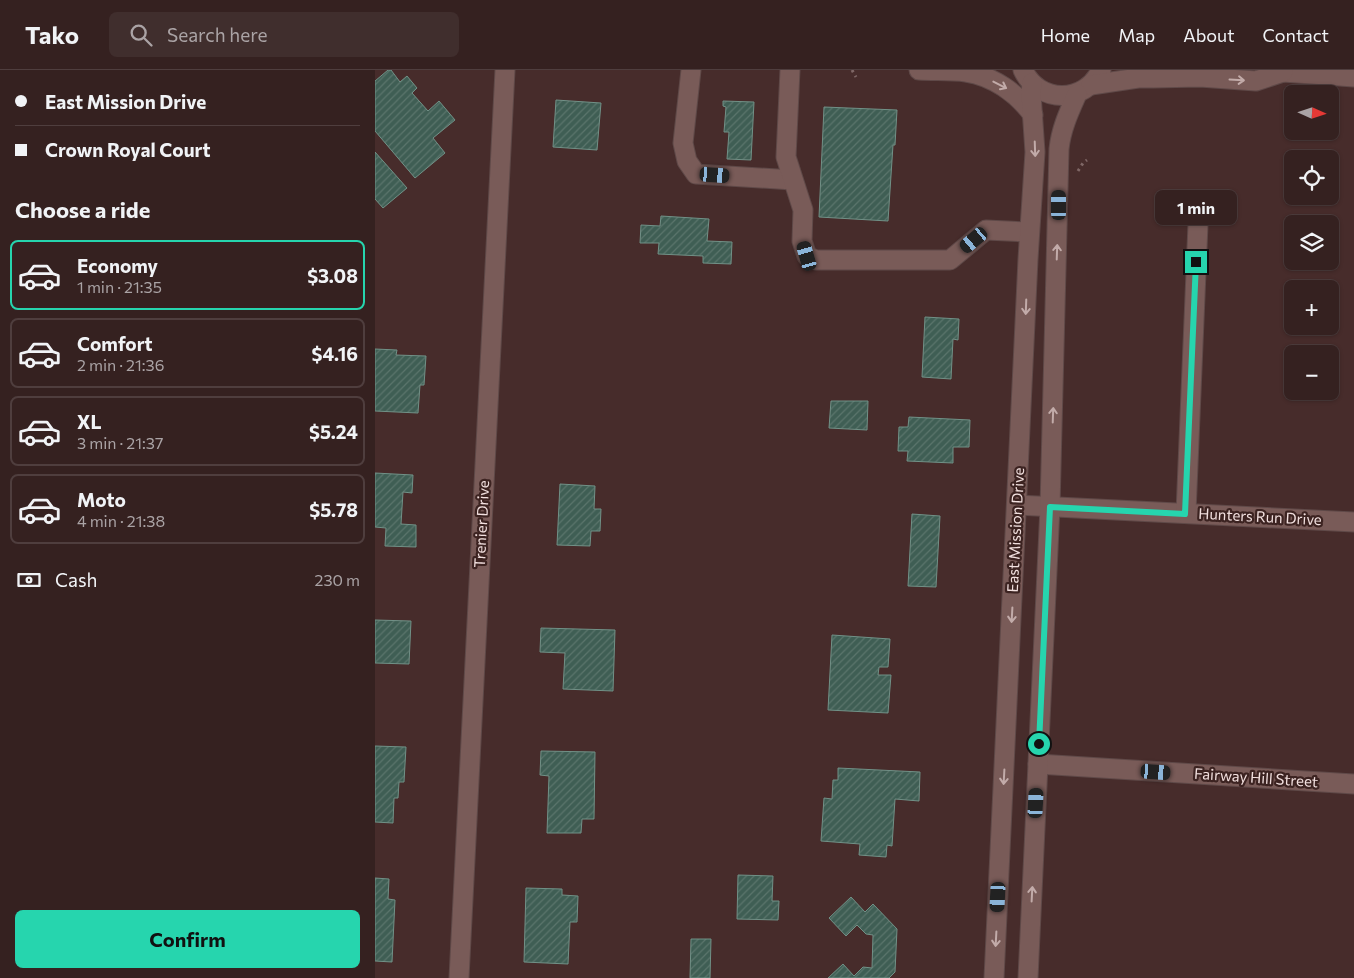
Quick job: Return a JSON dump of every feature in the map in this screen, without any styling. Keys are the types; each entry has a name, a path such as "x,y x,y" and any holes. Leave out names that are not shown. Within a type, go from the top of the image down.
{"street":[{"name":"Trenier Drive","path":"459,978 505,70"},
{"path":"691,70 683,143 687,161 696,174 793,180"},
{"path":"790,70 786,157 803,210 802,241 807,256 816,260 950,260 986,230 1029,232"},
{"path":"919,70 966,72 985,78 1009,90 1025,103 1033,114"},
{"path":"1025,74 1045,91 1057,95 1070,96 1090,83 1138,78 1200,78 1256,81 1281,71 1354,77"},
{"name":"East Mission Drive","path":"994,978 1029,232 1035,164 1031,94 1025,74"},
{"path":"1028,978 1050,507 1059,149 1063,126 1090,83"},
{"path":"1185,514 1198,224"},
{"name":"Hunters Run Drive","path":"1017,505 1354,522"},
{"name":"Fairway Hill Street","path":"1038,764 1354,784"}],"path":[{"path":"852,70 856,77"}],"building":[{"path":"388,70 391,70 400,82 407,76 417,88 412,93 428,111 439,101 455,120 433,138 445,153 415,178 375,131 375,81"},
{"path":"556,100 601,103 597,150 553,147"},
{"path":"723,101 754,102 751,160 727,159 729,132 724,132 726,107 723,106"},
{"path":"824,107 897,110 888,221 819,217"},
{"path":"375,152 407,188 383,208 375,199"},
{"path":"661,216 709,219 707,241 732,242 731,264 703,263 703,256 658,254 659,243 640,243 641,225 660,226"},
{"path":"925,317 959,319 958,340 953,339 951,379 922,377"},
{"path":"375,349 397,350 396,355 426,356 424,385 420,385 418,413 375,411"},
{"path":"831,401 868,401 867,430 829,428"},
{"path":"909,417 970,420 969,447 953,447 953,463 907,461 908,451 898,451 899,427 908,427"},
{"path":"375,473 413,475 412,493 403,492 401,524 416,525 416,547 385,546 386,528 375,527"},
{"path":"560,484 595,486 594,509 601,509 600,531 591,531 590,546 557,545"},
{"path":"912,514 940,516 936,587 908,586"},
{"path":"375,620 411,621 409,664 375,663"},
{"path":"541,628 615,630 613,691 563,689 565,653 540,652"},
{"path":"832,635 890,639 888,667 879,667 878,675 891,675 888,713 828,710"},
{"path":"375,746 406,747 404,782 399,782 398,798 394,798 393,823 375,822"},
{"path":"541,751 595,752 594,819 582,819 581,833 547,833 549,776 540,775"},
{"path":"838,768 920,772 919,801 895,799 892,846 887,845 886,857 859,855 860,844 821,841 824,798 832,799 833,780 838,780"},
{"path":"738,875 773,876 772,901 779,901 778,920 737,919"},
{"path":"375,878 389,879 388,899 395,900 392,962 375,961"},
{"path":"526,888 562,889 562,895 578,896 577,922 570,922 568,964 524,962"},
{"path":"851,897 865,912 873,904 897,929 895,972 889,978 828,978 843,964 854,976 863,967 872,968 873,935 866,934 857,925 846,936 829,918"},
{"path":"691,939 711,939 710,978 690,978"}],"route":[{"path":"1039,744 1050,507 1185,514 1196,262"}]}
